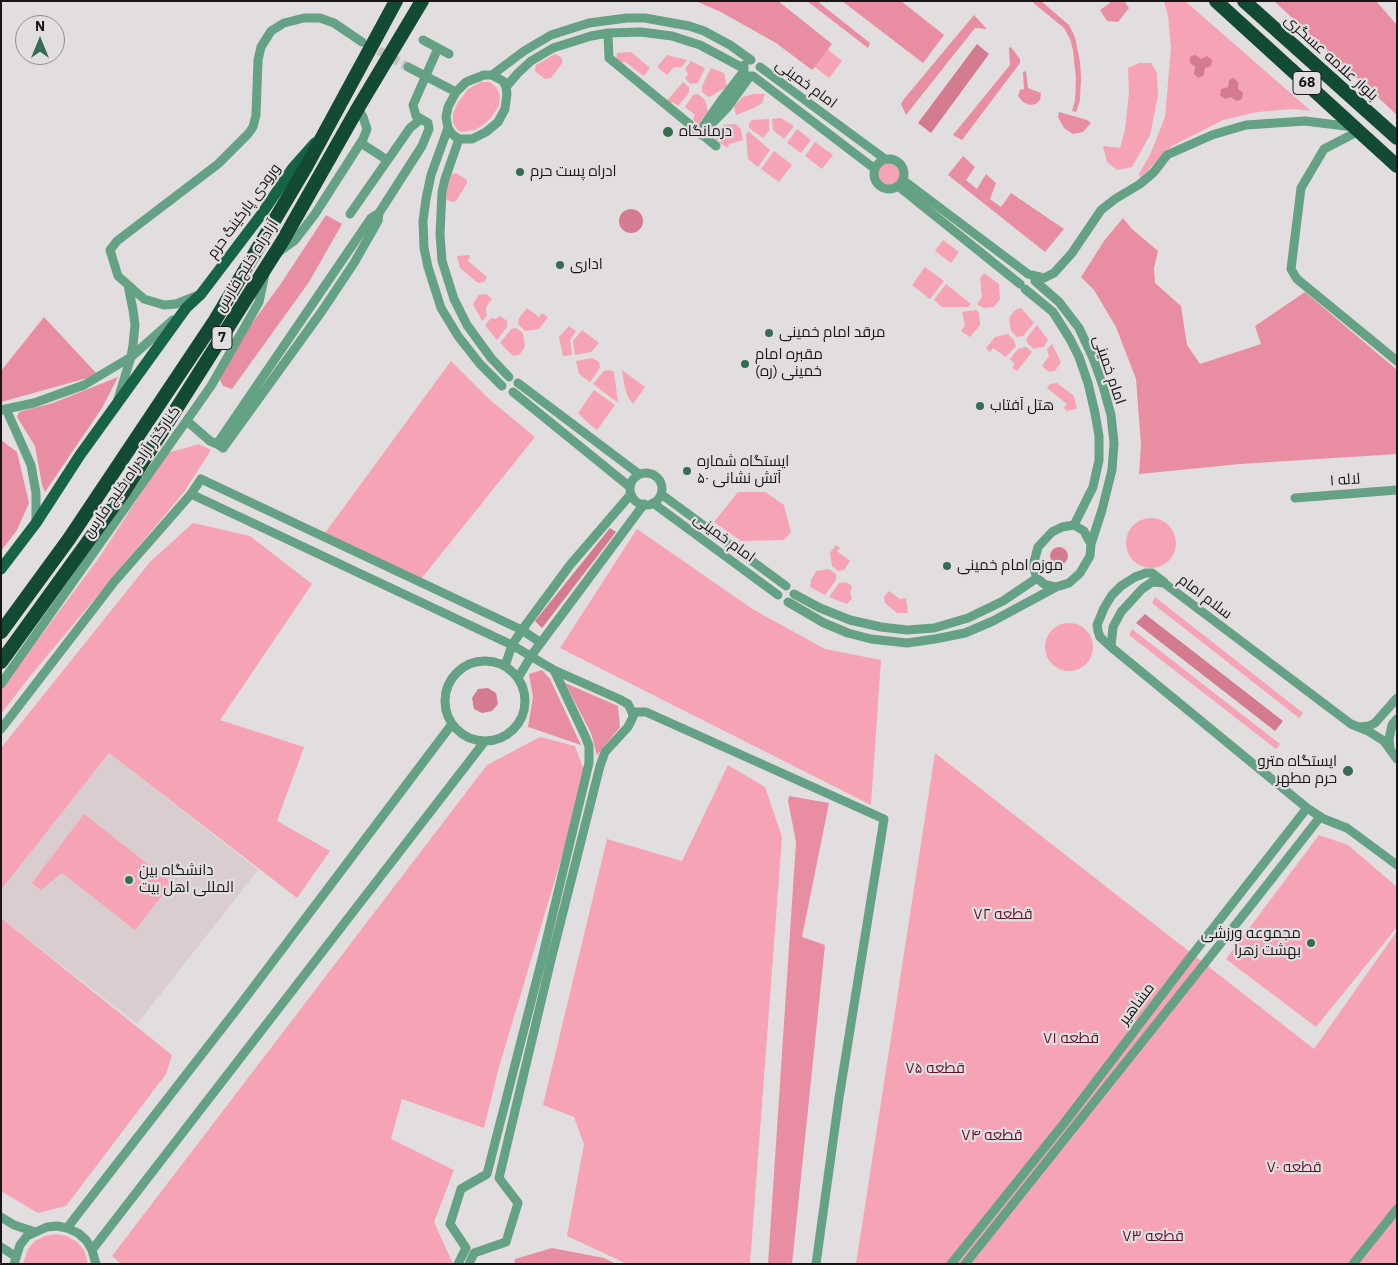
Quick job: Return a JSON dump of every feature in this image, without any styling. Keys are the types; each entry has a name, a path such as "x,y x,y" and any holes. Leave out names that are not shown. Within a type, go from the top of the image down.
{"highway":[{"name":"آزادراه خلیج فارس","path":"1,632 69,539 214,322 326,131 396,1"},
{"name":"آزادراه خلیج فارس","path":"1,662 123,493 270,261 422,1"},
{"name":"68","path":"1216,1 1397,166"},
{"name":"بلوار علامه عسگری","path":"1244,1 1397,138"}],"main road":[{"name":"ورودی پارکینگ حرم","path":"186,308 201,294 261,215 292,169 326,131"},
{"path":"1,569 36,523 80,455 186,308"}],"street":[{"path":"201,294 176,304 164,305 144,299 118,276 110,250 117,241 218,164 248,134 253,127 256,115 258,60 261,47 270,31 291,21 304,18 320,18 334,23 362,42"},
{"path":"492,75 502,81 506,87 507,101 498,122 477,137 465,140 459,139 448,128 446,117 448,107 456,92 466,82 475,78 492,75 524,50 551,35 589,23 627,18 645,18 689,26 704,31 730,45 751,60 756,61 760,67 757,74 747,73"},
{"name":"امام خمینی","path":"506,87 531,62 553,48 592,36 608,33 641,32 672,36 700,45 747,73 875,169"},
{"path":"608,33 609,58 716,146"},
{"path":"423,40 449,54"},
{"path":"187,421 210,441 217,444 371,218 379,213 422,146 429,129 428,123 416,116 413,105 438,48"},
{"path":"701,135 702,128 715,108 747,73 746,62 751,60"},
{"path":"408,67 456,92"},
{"name":"امام خمینی","path":"760,67 885,159"},
{"path":"270,261 295,240 310,221 361,143 367,129 358,108"},
{"path":"350,214 410,128 421,119"},
{"path":"1031,277 1032,287 1023,287 1021,277 1031,277 1044,278 1054,273 1072,252 1102,210 1115,199 1140,184 1154,172 1167,155 1212,135 1246,125 1304,121 1357,129"},
{"path":"448,128 431,175 426,199 423,221 424,248 428,267 441,308 458,336 480,364 506,391 515,387"},
{"path":"1357,129 1324,149 1301,188 1291,268 1297,279 1397,361"},
{"path":"459,139 442,192 440,234 442,261 454,299 467,325 491,358 509,377"},
{"path":"361,143 387,160"},
{"path":"885,159 895,160 904,170 900,183 889,189 880,186 875,178 877,165 885,159"},
{"name":"امام خمینی","path":"900,183 1031,277 1059,302 1079,328 1094,358 1104,386 1111,414 1114,443 1112,470 1091,544"},
{"name":"امام خمینی","path":"900,183 1053,312 1070,339 1079,357 1088,383 1099,436 1099,460 1094,487 1074,525"},
{"name":"کنارگذر آزاد راه خلیج فارس","path":"1,684 212,386 259,302 270,261"},
{"path":"115,409 131,357 134,310 128,285"},
{"path":"36,523 36,493 31,465 4,410 34,403 84,385 131,357 186,308"},
{"path":"502,386 504,379 509,377 515,378 515,387 630,490 636,501 649,503"},
{"path":"515,387 639,474"},
{"path":"1,426 12,424"},
{"path":"505,666 512,644 570,565 630,490 631,482 639,474 649,473 658,479 662,488 661,494 649,503 531,656 518,678"},
{"path":"1,729 114,582 190,494 200,479 522,630 541,643"},
{"name":"لاله ۱","path":"1295,498 1397,490"},
{"path":"190,494 512,644 554,670 628,704 632,712 633,717 628,727 605,752 600,766 499,1178"},
{"name":"امام خمینی","path":"661,494 786,586"},
{"name":"امام خمینی","path":"649,503 778,595"},
{"path":"1037,578 1003,601 968,618 934,628 907,630 881,627 850,620 820,608 794,594 790,587 781,588 778,595 782,601 788,602 824,623 848,633 871,639 907,643 935,640 964,633 993,621 1056,587 1069,583 1080,573 1090,556 1091,544 1084,531 1074,525 1062,527 1052,532 1038,547 1033,566 1037,578 1044,584 1056,587"},
{"path":"335,563 342,546"},
{"path":"1164,583 1152,574 1146,573 1135,577 1112,595 1097,625 1100,638 1307,808 1320,817 1347,828 1397,865"},
{"name":"سلام امام","path":"1111,647 1113,626 1130,600 1152,582 1164,583 1350,724 1360,727 1384,741 1397,759"},
{"path":"788,602 793,598 794,594"},
{"path":"482,661 493,662 505,666 518,678 525,702 523,714 517,725 503,736 485,741 466,736 452,724 447,714 446,690 460,670 470,664 482,661"},
{"path":"469,1264 470,1250 450,1224 461,1189 487,1174 590,763 589,746 554,670"},
{"path":"1360,727 1375,723 1397,698"},
{"path":"632,712 646,712 884,819 841,1088 816,1264"},
{"path":"1390,748 1391,732 1397,719"},
{"path":"67,1228 237,1009 452,724"},
{"path":"92,1250 485,741"},
{"name":"مشاهیر","path":"951,1264 1065,1122 1307,808"},
{"name":"مشاهیر","path":"966,1264 1320,817"},
{"path":"1240,894 1252,904"},
{"path":"458,1264 470,1250 506,1242 518,1202 499,1178 487,1174"},
{"path":"1353,1264 1397,1209"},
{"path":"1,1217 14,1225 35,1232"},
{"path":"1,1247 15,1260 20,1245 27,1236 47,1227 57,1226 78,1233 86,1240 92,1250 96,1264"}],"shaded area":[{"path":"695,1 778,1 832,44 812,70 776,43 719,11"},
{"path":"807,1 817,1 870,43 868,48"},
{"path":"842,1 901,1 944,35 923,63"},
{"path":"1031,1 1041,1 1069,25 1075,37 1081,77 1080,100 1076,112 1072,111 1075,101 1076,78 1070,39 1064,28"},
{"path":"1109,1 1124,1 1129,8 1118,22 1107,21 1100,10 1110,3"},
{"path":"1274,1 1376,1 1397,25 1397,115"},
{"path":"974,15 987,29 975,28 906,115 901,104 904,99"},
{"path":"977,44 989,54 931,133 918,123"},
{"path":"1011,47 1020,59 1020,63 962,140 953,135 1010,65 1009,48"},
{"path":"1195,55 1201,59 1207,56 1212,60 1211,66 1205,68 1204,75 1198,78 1194,74 1195,67 1190,63 1190,57"},
{"path":"1026,71 1028,88 1041,93 1040,100 1036,104 1030,105 1023,102 1018,96 1020,90 1024,89 1023,72"},
{"path":"1234,78 1238,82 1238,89 1243,93 1242,99 1237,101 1231,97 1225,99 1220,95 1221,89 1228,87 1229,80"},
{"path":"1059,112 1087,120 1091,123 1083,132 1073,134 1064,128 1058,117"},
{"path":"963,156 975,167 966,180 977,189 986,174 996,183 990,199 1001,207 1011,193 1064,229 1045,252 948,175"},
{"path":"631,209 640,212 643,221 640,230 631,233 622,230 619,221 622,212"},
{"path":"326,215 342,224 309,282 232,389 223,386 219,378 233,349 280,285"},
{"path":"1123,218 1132,229 1158,251 1154,268 1155,283 1181,306 1187,345 1200,364 1261,344 1255,326 1305,292 1397,370 1397,454 1240,464 1139,474 1141,445 1136,379 1116,327 1094,290 1081,277 1104,241"},
{"path":"44,317 98,375 1,402 1,371"},
{"path":"118,377 102,408 45,492 35,446 17,417 19,412 53,403"},
{"path":"1,440 17,452 29,503 17,530 1,551"},
{"path":"610,528 616,532 542,628 535,621"},
{"path":"1059,547 1065,550 1068,556 1065,562 1059,565 1053,562 1050,556 1053,550"},
{"path":"1145,614 1283,721 1275,731 1136,623"},
{"path":"542,670 550,679 581,745 528,727 533,697 529,674"},
{"path":"565,683 618,706 620,727 597,755 591,733"},
{"path":"488,688 496,693 498,704 492,711 482,713 474,709 472,698 478,689"},
{"name":"دانشگاه بین المللی اهل بیت","path":"109,753 258,870 137,1024 1,918 1,890"},
{"path":"789,796 829,803 802,937 825,945 792,1264 768,1264 796,842 788,801"},
{"path":"552,1248 604,1258 616,1264 514,1264 515,1259"}],"green space":[{"path":"1164,1 1185,1 1311,111 1293,109 1257,112 1223,120 1172,146 1140,178 1139,174 1150,155 1165,117 1171,48 1168,16"},
{"path":"816,40 842,61 829,78 812,65"},
{"path":"631,52 650,68 644,76 624,61 620,66 616,61 617,53"},
{"path":"555,54 561,57 563,62 551,78 545,79 535,71 536,65"},
{"path":"667,55 687,60 682,67 674,67 667,75 657,67"},
{"path":"691,61 705,68 698,83 691,84 685,79 688,74 685,69"},
{"path":"1139,63 1151,63 1157,73 1158,96 1150,135 1132,167 1117,170 1107,162 1103,146 1120,148 1125,130 1129,92 1128,68"},
{"path":"711,68 724,73 727,87 709,97 702,92 702,86"},
{"path":"481,82 490,82 497,88 500,96 499,106 490,119 475,130 458,131 453,123 453,113 457,104 468,89"},
{"path":"683,82 689,87 689,93 678,106 673,102 670,104 667,101"},
{"path":"698,94 705,100 708,111 698,125 693,119 695,115 685,107 693,95"},
{"path":"765,94 762,103 736,115 734,106 743,97"},
{"path":"781,118 794,126 784,139 773,130 772,119"},
{"path":"769,119 769,131 763,138 749,128 752,120"},
{"path":"736,124 741,129 743,140 729,144 727,148 713,137 724,125"},
{"path":"797,129 811,140 801,153 787,143"},
{"path":"748,131 770,150 758,167 748,159 746,135"},
{"path":"815,142 833,155 822,169 805,156"},
{"path":"774,151 792,165 779,182 761,169"},
{"path":"889,163 897,166 900,174 897,182 889,185 881,182 878,174 881,166"},
{"path":"456,173 467,180 467,183 456,201 452,202 447,200 446,194 451,175"},
{"path":"943,240 959,252 951,263 935,251"},
{"path":"469,255 468,261 487,277 484,282 478,283 460,268 457,256"},
{"path":"925,267 944,281 930,299 912,285"},
{"path":"984,273 999,284 1000,299 994,307 983,308 977,304 982,297 980,278"},
{"path":"946,284 971,304 968,307 942,307 934,300"},
{"path":"486,294 492,299 486,307 487,316 482,321 473,304 479,295"},
{"path":"527,308 539,317 542,313 548,317 539,329 525,331 518,324 519,318"},
{"path":"1021,308 1034,323 1023,336 1017,337 1011,331 1009,318 1015,310"},
{"path":"976,310 979,313 980,325 970,337 961,331 965,325 962,312"},
{"path":"500,316 507,321 507,327 497,340 485,325 491,318 496,319"},
{"path":"1037,325 1048,340 1044,347 1034,349 1028,344 1026,339"},
{"path":"569,326 576,331 570,340 572,355 563,356 559,337"},
{"path":"516,328 523,333 525,347 519,355 513,356 500,343 511,329"},
{"path":"582,330 599,343 591,352 575,355 573,341"},
{"path":"1008,334 1014,340 1016,346 1006,357 993,348 990,352 986,348 995,337"},
{"path":"1052,344 1061,362 1055,371 1049,372 1042,366 1049,356 1047,349"},
{"path":"1026,347 1032,352 1017,371 1012,368 1015,364 1010,359 1018,349"},
{"path":"592,358 599,362 600,368 590,382 579,374 576,361"},
{"path":"451,361 489,399 535,437 421,579 325,533"},
{"path":"610,370 614,372 618,403 593,384 604,371"},
{"path":"622,370 645,387 633,404 628,397"},
{"path":"1057,383 1074,396 1077,409 1067,411 1064,408 1067,404 1047,388 1050,384"},
{"path":"594,390 615,405 597,430 578,413"},
{"path":"199,444 211,450 184,492 31,675 1,714 1,689 99,558 167,453"},
{"path":"738,492 765,492 784,505 791,532 784,540 741,541 714,522"},
{"path":"1151,518 1165,522 1172,529 1176,543 1172,557 1165,564 1151,568 1137,564 1130,557 1126,543 1130,529 1137,522"},
{"path":"193,523 250,536 312,584 220,720 304,747 277,821 330,851 297,898 109,753 1,890 1,748 150,562"},
{"path":"637,529 754,610 825,649 881,660 871,805 560,648"},
{"path":"836,545 840,548 837,551 850,561 844,570 838,571 832,566 830,553"},
{"path":"829,569 836,574 836,580 825,595 810,587 811,580 816,571"},
{"path":"845,582 852,586 850,593 852,598 847,604 829,597 839,583"},
{"path":"889,591 900,599 906,598 908,613 897,613 885,603 884,597"},
{"path":"1155,597 1303,713 1299,718 1152,603"},
{"path":"1069,623 1078,625 1086,630 1091,638 1093,647 1091,656 1086,664 1078,669 1069,671 1060,669 1052,664 1047,656 1045,647 1047,638 1052,630 1060,625"},
{"path":"1132,629 1280,744 1276,749 1129,635"},
{"path":"540,737 575,746 586,776 499,1067 484,1128 402,1099 391,1139 454,1170 434,1222 453,1264 121,1264 112,1256 487,765"},
{"path":"935,753 1314,1049 1397,931 1397,1264 856,1264"},
{"path":"728,765 765,787 782,837 750,1264 627,1264 567,1236 584,1144 574,1117 543,1105 607,839 682,861"},
{"path":"84,814 172,883 135,930 62,873 41,890 32,883"},
{"name":"مجموعه ورزشی بهشت زهرا","path":"1319,835 1348,845 1397,887 1397,927 1316,1027 1226,959"},
{"path":"1,918 172,1055 166,1074 66,1206 38,1213 1,1191"},
{"path":"56,1234 67,1236 77,1242 84,1250 88,1264 23,1264 28,1249 35,1241 45,1236"}],"tunnel":[{"path":"367,44 408,67"}],"place":[{"name":"درمانگاه","path":"668,132"},
{"name":"ادراه پست حرم","path":"520,172"},
{"name":"اداری","path":"560,265"},
{"name":"مرقد امام خمینی","path":"769,333"},
{"name":"مقبره امام خمینی (ره)","path":"745,364"},
{"name":"هتل آفتاب","path":"980,406"},
{"name":"ایستگاه شماره ۵۰ آتش نشانی","path":"687,471"},
{"name":"موزه امام خمینی","path":"947,566"},
{"name":"ایستگاه مترو حرم مطهر","path":"1348,771"},
{"name":"دانشگاه بین المللی اهل بیت","path":"129,880"},
{"name":"مجموعه ورزشی بهشت زهرا","path":"1311,943"}],"park label":[{"name":"قطعه ۷۲","path":"1003,915"},
{"name":"قطعه ۷۱","path":"1071,1039"},
{"name":"قطعه ۷۵","path":"935,1069"},
{"name":"قطعه ۷۴","path":"992,1136"},
{"name":"قطعه ۷۰","path":"1294,1168"},
{"name":"قطعه ۷۳","path":"1153,1237"}]}
